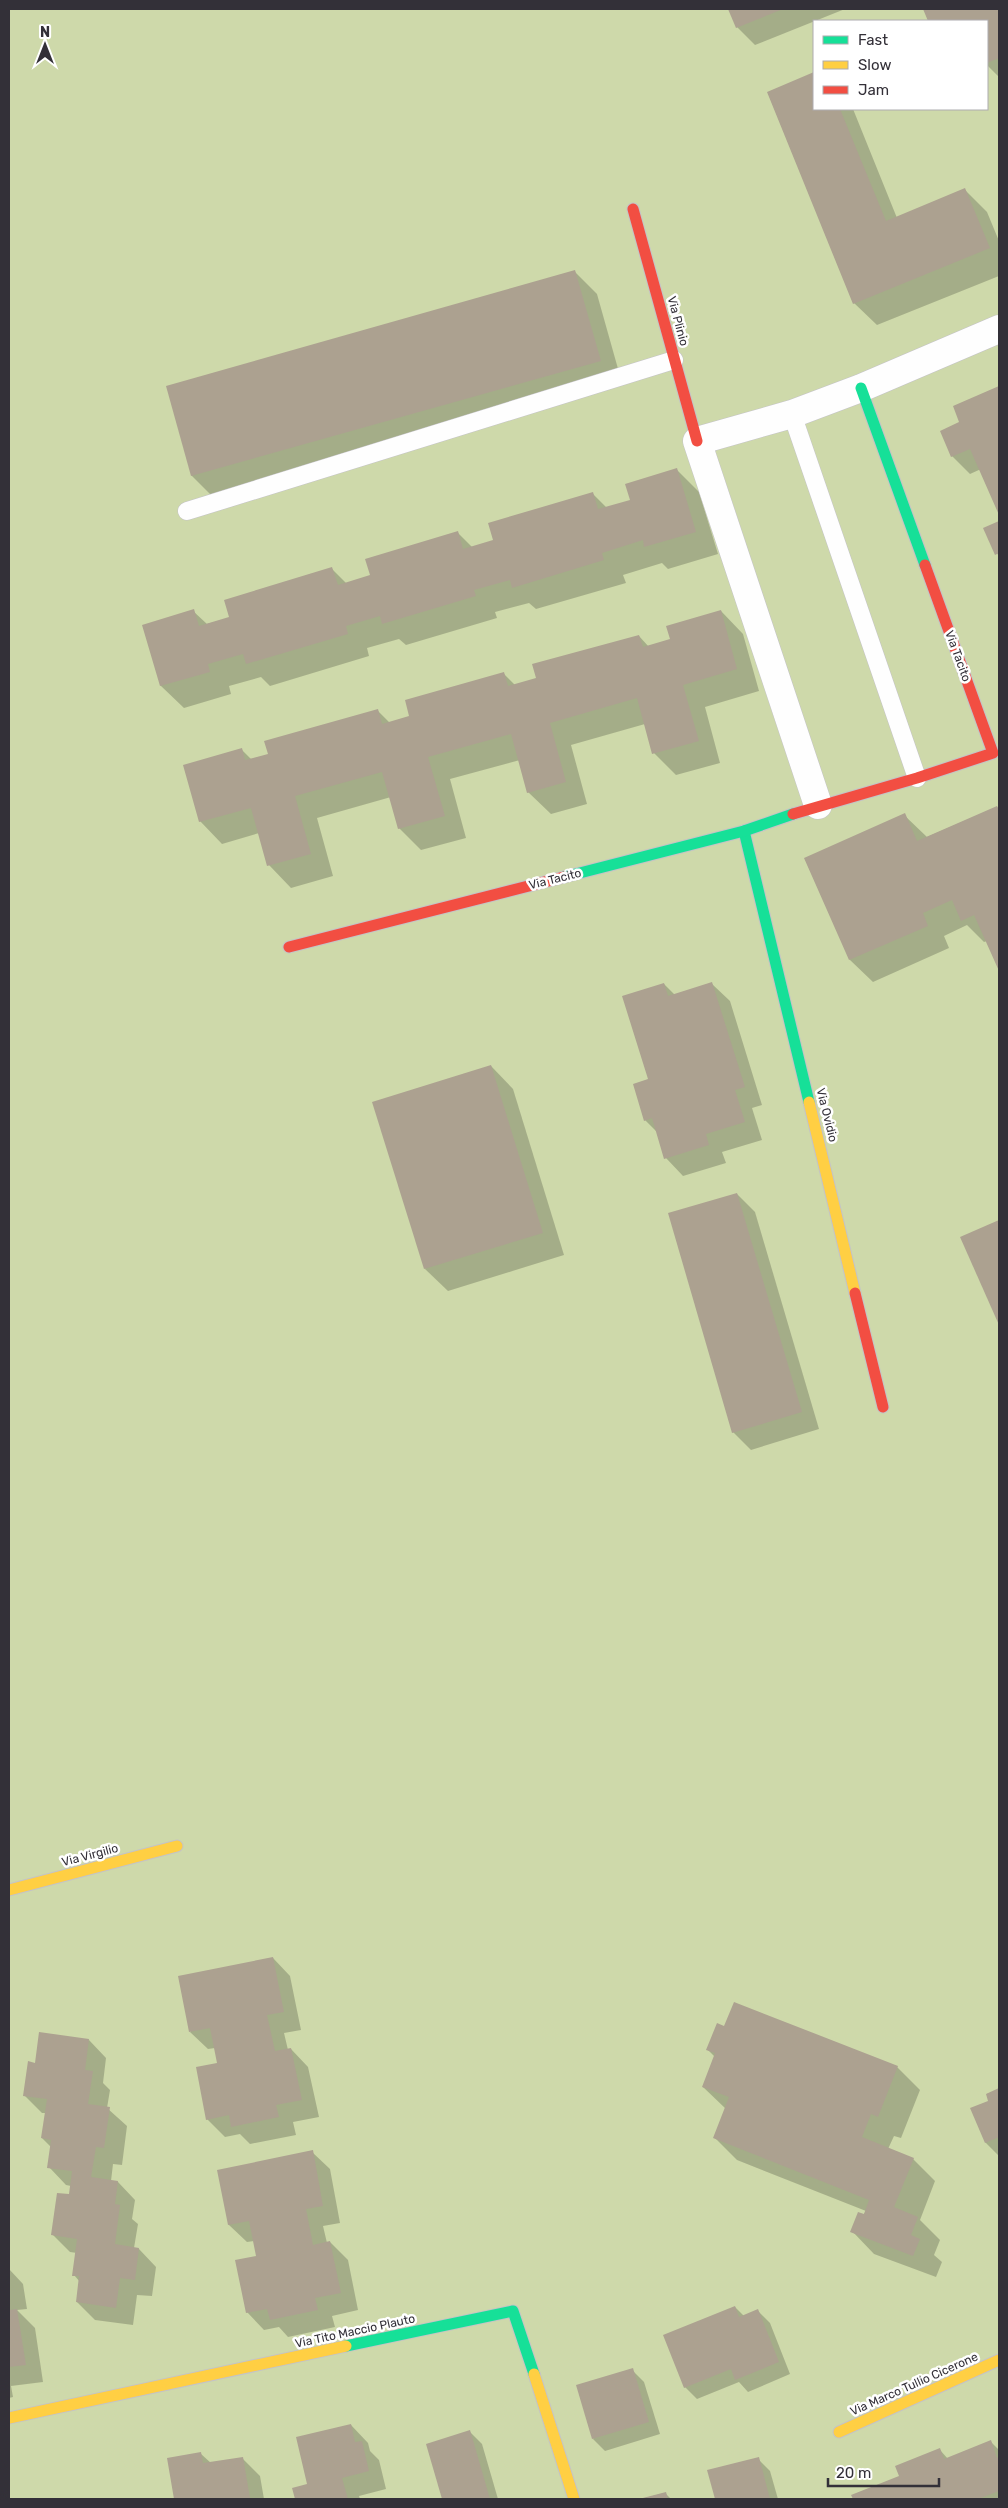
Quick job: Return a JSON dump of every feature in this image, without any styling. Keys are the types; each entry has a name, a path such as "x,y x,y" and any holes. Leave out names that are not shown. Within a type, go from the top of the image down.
{"street":[{"name":"Via Plinio","path":"633,209 697,441"},
{"path":"818,804 697,441 792,414 861,388 999,329"},
{"name":"Via Tacito","path":"289,948 744,831 818,804 917,778 993,753 861,388"},
{"name":"Via Ovidio","path":"744,831 883,1407"},
{"name":"Via Virgilio","path":"9,1890 177,1846"},
{"name":"Via Tito Maccio Plauto","path":"9,2418 513,2311 574,2499"},
{"name":"Via Marco Tullio Cicerone","path":"839,2432 999,2360"}],"lane":[{"path":"187,511 674,360"},
{"path":"792,414 917,778"}],"green space":[{"path":"9,9 999,9 999,2499 9,2499"}],"building":[{"path":"728,9 783,9 736,28"},
{"path":"923,9 999,9 999,58 988,63 988,20 928,20"},
{"path":"813,72 813,110 840,110 886,221 965,188 990,248 853,304 767,92"},
{"path":"575,270 601,361 191,476 166,386"},
{"path":"999,386 999,515 970,449 951,457 940,431 959,422 953,406"},
{"path":"677,468 696,532 644,547 643,540 602,553 604,560 512,588 510,580 474,590 476,596 382,624 380,616 346,626 348,634 246,664 243,654 208,664 210,672 160,686 142,625 194,609 199,626 229,617 224,600 332,567 338,585 370,575 365,559 458,531 463,549 493,540 488,523 593,492 598,509 630,500 625,484"},
{"path":"999,521 999,553 995,555 983,528"},
{"path":"721,610 737,669 683,685 699,741 652,754 637,698 550,723 566,782 527,793 511,734 428,757 445,816 398,829 382,772 295,796 311,854 267,866 251,808 199,822 183,765 242,748 245,760 268,754 264,741 378,709 382,724 409,716 405,700 504,672 508,686 536,678 532,664 639,635 643,647 670,639 666,626"},
{"path":"997,806 999,810 999,971 974,915 961,921 952,900 923,913 928,926 849,960 804,858 905,813 917,841"},
{"path":"712,982 745,1087 735,1090 745,1122 706,1134 709,1145 664,1159 652,1118 644,1121 633,1084 648,1079 622,996 664,983 668,996"},
{"path":"491,1065 543,1233 424,1269 372,1102"},
{"path":"737,1193 802,1412 732,1433 668,1213"},
{"path":"999,1220 999,1325 960,1237"},
{"path":"273,1957 284,2012 267,2015 275,2051 291,2048 302,2100 276,2105 279,2117 231,2127 229,2115 206,2120 196,2067 217,2063 210,2028 189,2032 178,1976"},
{"path":"734,2002 898,2066 878,2117 871,2114 862,2137 914,2158 894,2207 918,2217 911,2235 920,2239 913,2256 850,2232 858,2212 864,2214 869,2200 713,2138 729,2097 702,2087 715,2053 706,2050 717,2023 724,2026"},
{"path":"39,2032 89,2039 85,2070 93,2071 88,2104 110,2107 104,2148 96,2147 91,2177 118,2181 115,2204 120,2205 115,2244 139,2248 135,2280 120,2278 116,2308 76,2302 79,2276 72,2276 77,2239 51,2235 57,2193 69,2194 72,2171 47,2168 51,2140 41,2138 47,2099 23,2096 28,2061 35,2063"},
{"path":"999,2088 999,2137 985,2143 970,2108 988,2101 986,2094"},
{"path":"313,2150 323,2206 306,2209 313,2245 330,2241 341,2293 315,2298 318,2310 270,2320 267,2309 246,2313 235,2260 256,2256 249,2221 228,2225 217,2170"},
{"path":"735,2306 739,2317 758,2309 779,2362 735,2380 731,2369 684,2388 663,2335"},
{"path":"17,2309 26,2365 9,2367 9,2310"},
{"path":"633,2368 649,2422 592,2439 576,2385"},
{"path":"351,2424 355,2442 362,2441 369,2471 342,2478 348,2499 295,2499 292,2488 307,2484 296,2437"},
{"path":"470,2430 490,2499 442,2499 426,2444"},
{"path":"991,2440 997,2458 999,2457 999,2491 978,2499 853,2499 851,2495 899,2476 895,2466 940,2448 944,2459"},
{"path":"201,2452 203,2463 243,2457 250,2498 174,2499 167,2458"},
{"path":"759,2457 770,2499 715,2499 707,2470"},
{"path":"666,2492 668,2499 639,2499"}],"traffic: fast":[{"path":"861,388 925,565"},
{"path":"564,877 744,831 793,814"},
{"path":"744,831 809,1102"},
{"path":"346,2346 513,2311 534,2374"}],"traffic: slow":[{"path":"809,1102 855,1293"},
{"path":"9,1890 177,1846"},
{"path":"9,2418 346,2346"},
{"path":"839,2432 999,2360"},
{"path":"534,2374 574,2499"}],"traffic: jam":[{"path":"633,209 697,441"},
{"path":"793,814 917,778 993,753 925,565"},
{"path":"289,947 564,877"},
{"path":"855,1293 883,1407"}]}
